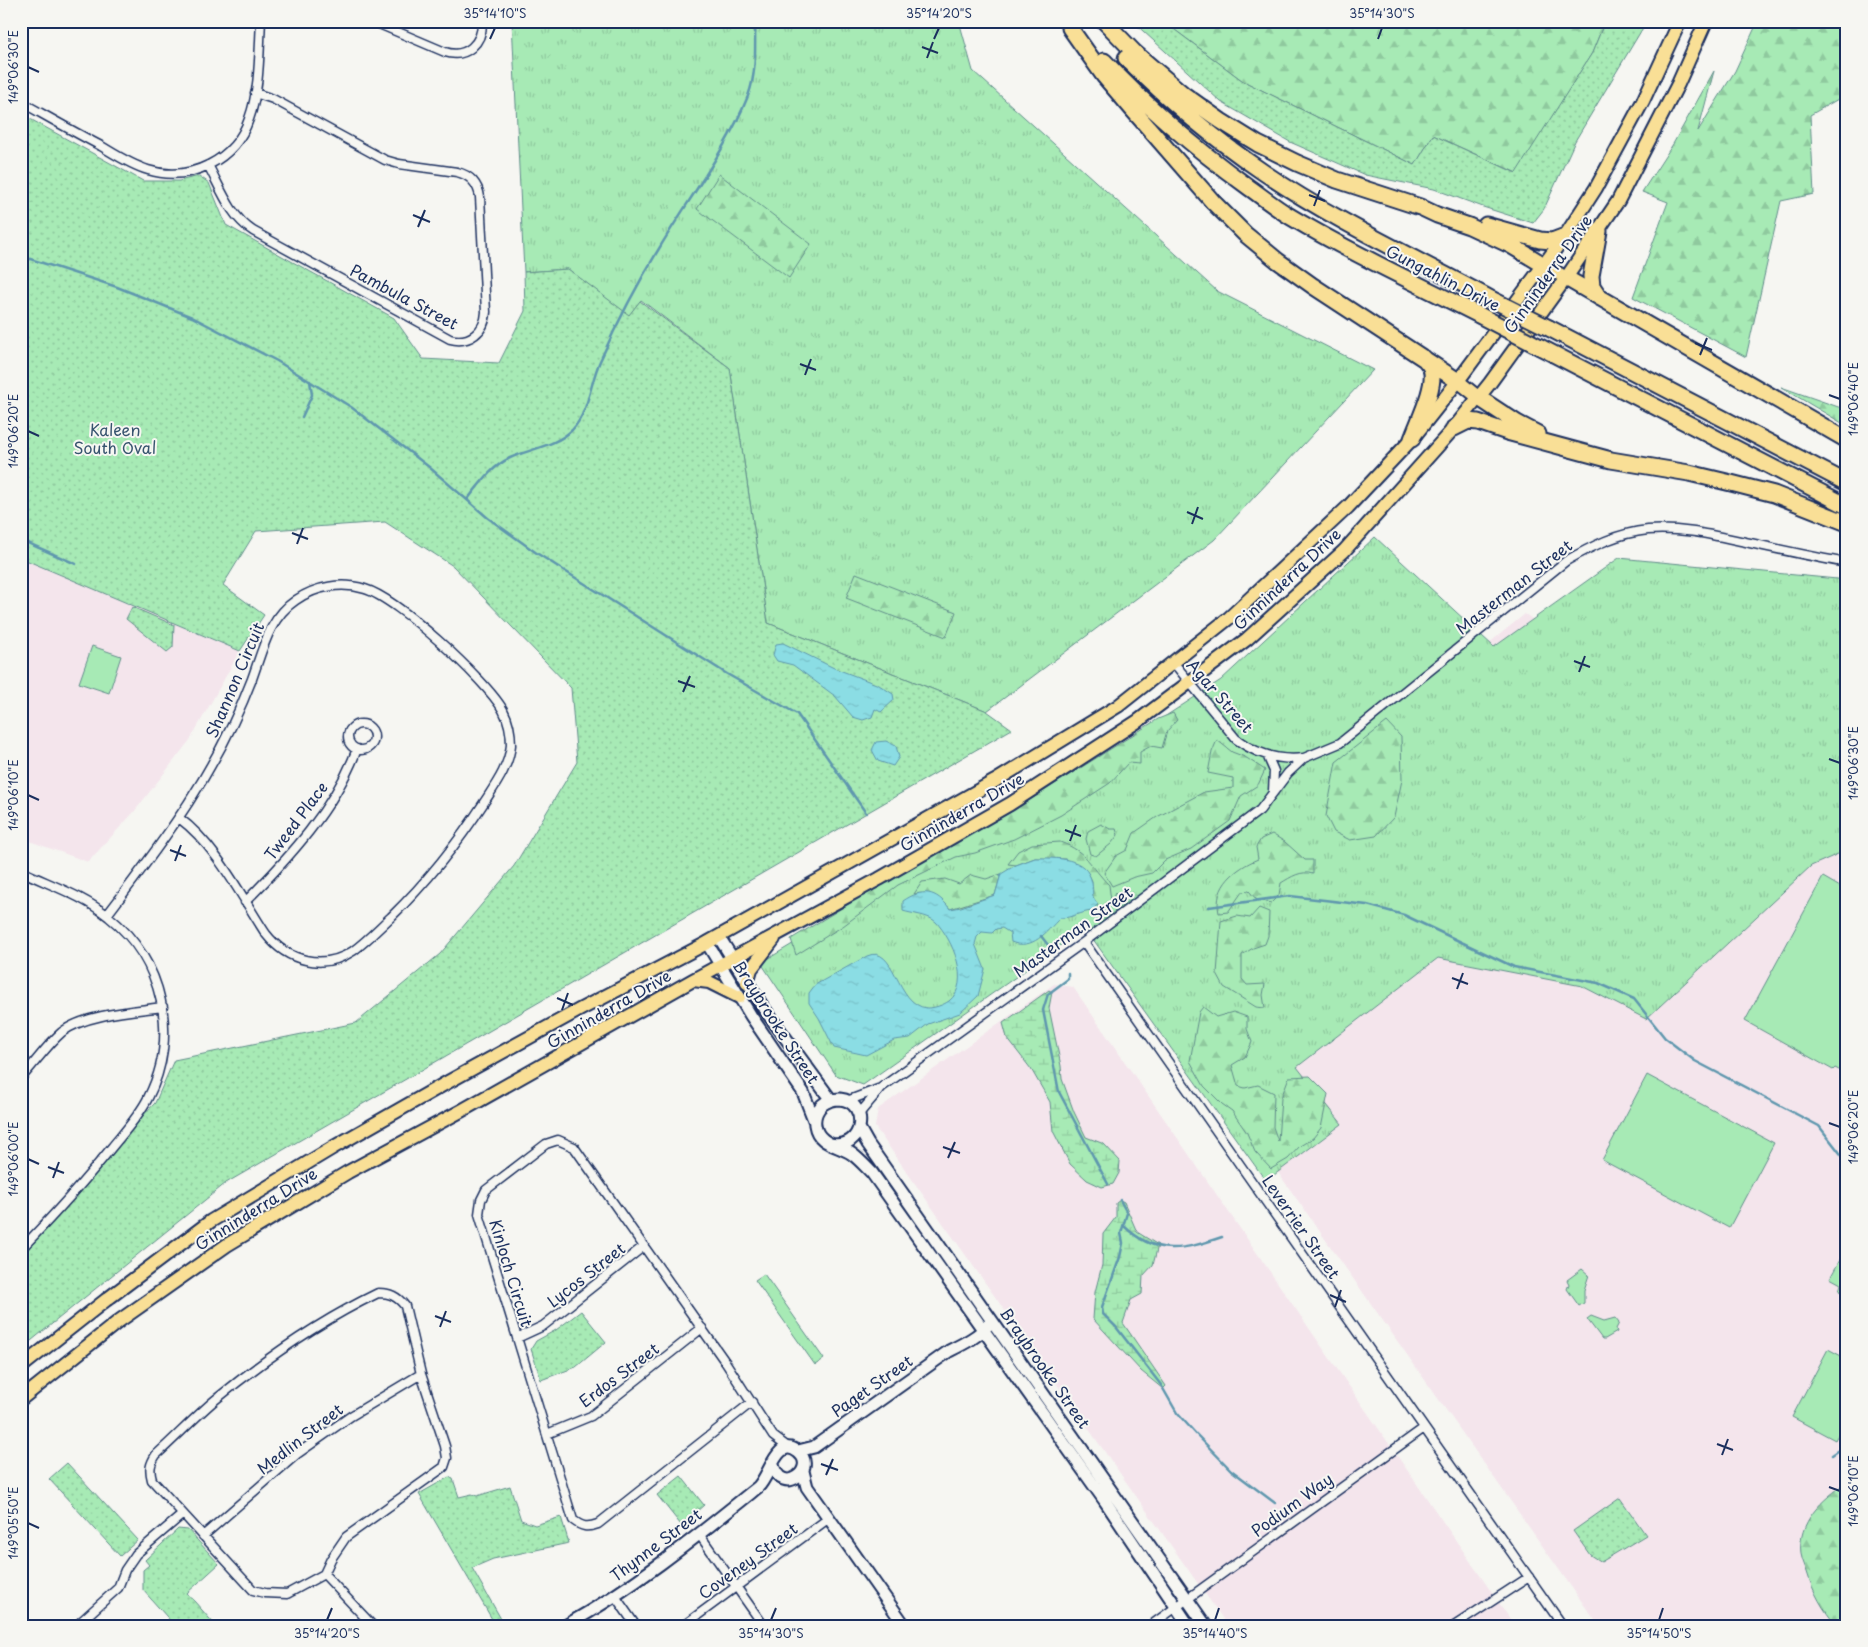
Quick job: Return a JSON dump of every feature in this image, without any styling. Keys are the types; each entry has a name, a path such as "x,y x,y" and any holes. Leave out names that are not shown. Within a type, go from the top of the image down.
{"highway":[{"name":"Gungahlin Drive","path":"1094,21 1115,46 1164,94 1210,133 1264,173 1337,217 1847,483"},
{"path":"1104,21 1141,58 1183,94 1258,144 1296,163 1337,180 1420,207 1494,237 1544,265"},
{"name":"Gungahlin Drive","path":"1067,24 1126,85 1182,136 1218,165 1289,216 1364,257 1540,346 1847,506"},
{"path":"1067,24 1104,76 1213,202 1245,234 1313,286 1458,381"},
{"path":"1420,207 1441,208 1492,227 1540,240 1552,241 1565,236"},
{"path":"1599,231 1591,276 1592,286 1600,298"},
{"path":"1566,278 1847,440"},
{"path":"1412,439 1427,403 1432,379 1431,368 1424,358"},
{"path":"1478,398 1517,423 1564,447"},
{"path":"1454,428 1468,421 1478,422 1507,432 1611,460 1689,473 1740,485 1774,494 1847,524"}],"main road":[{"name":"Ginninderra Drive","path":"21,1367 211,1221 334,1147 448,1082 581,1009 719,937 1004,776 1118,706 1229,618 1331,524 1412,439 1458,381 1565,236 1612,159 1643,101 1680,21"},
{"name":"Ginninderra Drive","path":"21,1399 119,1321 227,1245 348,1172 879,879 1010,804 1138,721 1248,639 1344,551 1454,428 1478,398 1566,278 1618,201 1693,55 1706,21"},
{"path":"1544,265 1566,278"},
{"path":"1458,381 1478,398"},
{"path":"747,982 751,969 777,934"},
{"path":"693,980 709,982 739,997"}],"street":[{"path":"21,102 132,164 148,170 174,174 192,171 208,165 223,156 241,136 251,113 255,93 262,21"},
{"path":"372,21 453,54 466,51 477,43 482,30 482,21"},
{"name":"Pambula Street","path":"208,165 232,211 241,222 253,231 450,339 458,341 467,339 481,329 485,321 486,312 480,197 478,188 473,180 461,173 399,164 385,160 273,99 255,93"},
{"name":"Masterman Street","path":"848,1101 882,1087 1084,942 1260,810 1288,773 1304,758 1340,743 1566,561 1591,546 1616,537 1647,530 1684,530 1847,563"},
{"name":"Shannon Circuit","path":"107,915 179,818 205,777 228,734 248,689 271,626 289,605 313,591 331,586 349,586 367,589 384,597 446,648 496,700 504,713 511,734 510,749 503,771 466,828 430,875 396,912 358,947 345,956 330,961 313,962 298,958 283,951 271,940 207,844 179,818"},
{"name":"Agar Street","path":"1173,662 1236,739 1248,748 1289,760 1304,758"},
{"name":"Tweed Place","path":"246,902 280,866 312,826 340,784 357,750"},
{"path":"1267,755 1274,771 1273,791"},
{"path":"21,871 91,905 107,915 126,932 144,956 157,983 163,1007 165,1030 163,1054 157,1077 147,1099 134,1119 82,1183 21,1249"},
{"name":"Braybrooke Street","path":"719,937 739,997 803,1092 814,1120"},
{"name":"Leverrier Street","path":"1084,942 1563,1626"},
{"name":"Braybrooke Street","path":"707,943 747,982 762,1007 831,1100"},
{"path":"21,1078 58,1036 77,1023 163,1007"},
{"name":"Masterman Street","path":"859,1114 882,1087"},
{"path":"840,1099 848,1101 856,1108 859,1114 859,1128 856,1134 840,1145 830,1144 818,1135 815,1128 814,1120 821,1106 831,1100 840,1099"},
{"name":"Braybrooke Street","path":"859,1128 868,1144 1206,1626"},
{"name":"Kinloch Circuit","path":"752,1402 598,1524 590,1527 581,1526 573,1520 479,1214 480,1200 486,1190 546,1144 558,1140 574,1147 702,1328 752,1402 773,1436 793,1450"},
{"name":"Braybrooke Street","path":"830,1144 852,1154 872,1173 1105,1501 1189,1626"},
{"name":"Lycos Street","path":"517,1338 543,1326 644,1246"},
{"path":"378,1293 387,1293 399,1298 405,1306 421,1374 447,1458 444,1467 346,1537 331,1559 324,1574 287,1594 265,1593 253,1590 152,1480 149,1471 150,1464 156,1455 215,1401 265,1362 306,1334 378,1293"},
{"name":"Paget Street","path":"793,1450 814,1447 949,1351 965,1336 992,1321"},
{"name":"Erdos Street","path":"547,1434 591,1416 702,1328"},
{"name":"Medlin Street","path":"204,1536 297,1454 351,1416 421,1374"},
{"name":"Podium Way","path":"1150,1626 1424,1428"},
{"name":"Kinloch Circuit","path":"773,1436 774,1460"},
{"name":"Paget Street","path":"804,1467 814,1447"},
{"path":"807,1487 786,1479 774,1471 774,1460 780,1451 793,1450 802,1455 807,1487 905,1626"},
{"name":"Thynne Street","path":"565,1626 615,1596 699,1534 762,1483 774,1460"},
{"path":"786,1479 800,1475 804,1467"},
{"name":"Thynne Street","path":"762,1483 786,1479"},
{"path":"76,1626 118,1588 125,1570 136,1554 183,1514"},
{"name":"Coveney Street","path":"683,1626 829,1518"},
{"path":"699,1534 764,1626"},
{"path":"324,1574 373,1626"},
{"path":"1454,1626 1529,1577"},
{"path":"615,1596 636,1626"}],"shaded area":[{"path":"21,558 240,651 190,740 134,812 88,862 21,838"},
{"path":"1525,614 1653,703 1847,811 1847,1626 1599,1626 1122,952 1195,881"},
{"path":"1054,984 1073,987 1515,1626 1228,1626 875,1127 878,1109"}],"green space":[{"path":"512,21 959,21 973,71 1217,291 1373,370 1214,540 987,711 768,623 730,368 641,300 629,316 568,269 524,272"},
{"path":"1132,21 1163,21 1243,81 1415,165 1433,135 1516,173 1592,53 1605,21 1647,21 1575,141 1544,209 1533,223 1434,189 1365,175 1290,142 1221,102"},
{"path":"1163,21 1605,21 1592,53 1517,173 1433,135 1415,165 1243,81"},
{"path":"1758,21 1841,21 1847,58 1847,94 1810,115 1814,194 1781,201 1746,357 1633,297 1668,202 1642,192 1673,144 1714,71 1698,131 1735,71"},
{"name":"Kaleen South Oval","path":"21,114 143,181 179,181 199,176 209,183 226,225 394,318 423,359 499,363 525,311 524,272 568,269 629,315 640,301 730,368 768,623 987,711 1012,729 226,1183 21,1349 21,1244 155,1103 174,1060 356,1023 440,954 514,866 577,762 571,688 453,566 385,522 256,531 223,585 264,615 240,651 21,558"},
{"path":"719,174 811,244 789,278 697,209"},
{"path":"1781,387 1847,410 1847,426"},
{"path":"1375,537 1494,647 1619,558 1837,579 1847,582 1847,850 1811,866 1646,1019 1582,986 1438,958 1297,1067 1342,1124 1266,1181 1085,928 863,1085 836,1075 761,963 1095,762 1221,680"},
{"path":"856,573 956,612 946,637 846,598"},
{"path":"132,607 174,625 173,647 167,652 126,619"},
{"path":"92,646 121,656 109,693 79,683"},
{"path":"1173,713 1177,720 1167,731 1162,748 1151,746 1140,752 1140,764 1128,763 1110,783 1061,815 1014,839 975,853 956,857 898,885 843,926 796,955 791,939 893,877 1009,813 1158,719"},
{"path":"1387,722 1401,737 1402,780 1394,817 1376,836 1350,840 1334,832 1326,816 1336,762"},
{"path":"1217,740 1232,752 1245,757 1265,770 1258,785 1241,796 1230,821 1191,849 1165,860 1152,873 1134,877 1112,886 1104,873 1116,856 1127,850 1134,833 1157,817 1204,792 1233,788 1233,778 1208,773 1212,752"},
{"path":"1101,824 1110,829 1116,829 1118,835 1111,844 1096,856 1090,854 1086,839 1088,831"},
{"path":"1272,834 1285,842 1305,860 1313,860 1313,874 1304,873 1292,876 1281,883 1279,895 1271,903 1257,900 1249,891 1242,892 1228,912 1219,913 1219,894 1223,886 1234,873 1258,859 1256,847 1261,839"},
{"path":"1060,842 1077,850 1088,860 1109,885 1111,901 1115,893 1119,899 1122,899 1124,895 1127,902 1110,915 1103,913 1091,897 1092,881 1088,873 1065,859 1035,858 1016,865 1008,864 1018,851 1032,844"},
{"path":"1001,874 995,895 950,909 934,897 919,893 914,894 922,882 945,879 959,884 971,875 986,879"},
{"path":"1823,877 1847,891 1847,1074 1835,1068 1833,1070 1745,1021"},
{"path":"1259,908 1269,912 1268,936 1265,944 1253,948 1242,955 1242,979 1247,985 1265,984 1263,995 1265,1008 1256,1007 1224,987 1217,974 1221,921 1237,916 1250,918"},
{"path":"1049,990 1052,992 1049,1008 1062,1079 1074,1112 1086,1137 1104,1144 1120,1161 1119,1173 1113,1184 1102,1187 1087,1180 1070,1164 1053,1131 1050,1102 1031,1069 1007,1038 1003,1023"},
{"path":"1203,1007 1216,1017 1233,1012 1247,1017 1247,1029 1252,1042 1245,1057 1232,1065 1238,1086 1245,1088 1258,1085 1274,1093 1273,1127 1278,1141 1281,1098 1289,1077 1310,1076 1328,1094 1321,1128 1313,1138 1300,1146 1288,1159 1271,1169 1255,1152 1247,1133 1232,1111 1204,1086 1190,1061 1199,1012"},
{"path":"1647,1075 1774,1143 1729,1228 1602,1160"},
{"path":"1120,1200 1124,1202 1137,1232 1158,1245 1153,1265 1143,1276 1142,1294 1131,1300 1123,1323 1166,1386 1163,1389 1141,1371 1093,1319 1095,1292 1102,1265 1103,1234 1116,1217 1116,1203"},
{"path":"1847,1247 1847,1295 1839,1291 1841,1284 1830,1278"},
{"path":"1582,1269 1589,1275 1584,1290 1584,1303 1579,1306 1567,1289 1569,1284 1567,1280"},
{"path":"764,1274 824,1359 815,1365 755,1280"},
{"path":"581,1311 606,1342 576,1367 541,1380 531,1349 536,1341 556,1330"},
{"path":"1591,1316 1604,1321 1615,1318 1619,1323 1616,1329 1617,1332 1602,1339 1587,1319"},
{"path":"1828,1349 1847,1359 1847,1419 1835,1440 1792,1417"},
{"path":"67,1463 138,1540 120,1556 49,1479"},
{"path":"681,1476 704,1505 681,1525 657,1495"},
{"path":"449,1477 453,1479 459,1497 472,1494 477,1496 510,1486 521,1520 535,1525 561,1517 569,1543 493,1559 472,1568 505,1626 496,1626 419,1494"},
{"path":"1847,1483 1847,1626 1837,1626 1827,1614 1812,1587 1801,1556 1801,1542 1807,1521 1814,1512 1829,1496"},
{"path":"1620,1498 1646,1535 1601,1562 1590,1555 1573,1531"},
{"path":"178,1529 188,1530 219,1564 187,1593 216,1626 175,1626 143,1590 143,1570 149,1565 145,1560"}],"water":[{"path":"783,643 834,668 879,685 893,694 894,700 881,712 875,709 872,717 863,720 853,717 835,696 793,665 777,661 773,655 776,644"},
{"path":"886,741 896,746 899,757 893,766 878,761 872,750 876,742"},
{"path":"1035,858 1070,860 1084,868 1089,874 1093,896 1098,904 1092,911 1060,918 1038,939 1026,944 1011,942 1010,933 1002,928 996,929 992,933 982,932 977,937 975,944 985,969 978,996 960,1013 928,1024 910,1038 894,1040 866,1055 834,1048 809,1003 809,993 815,985 867,956 877,954 884,958 908,997 916,1004 927,1008 936,1007 949,1001 956,993 959,973 957,961 948,939 933,920 925,916 903,911 903,901 916,894 928,893 939,898 950,909 961,907 995,895 1001,874 1016,865"}],"waterway":[{"path":"467,500 486,476 497,466 510,458 558,440 578,423 586,406 600,361 628,302 660,247 719,154 740,115 753,78 755,21"},
{"path":"21,256 117,287 192,317 277,361 351,407 429,467 488,518 538,554 727,674 797,714 866,813"},
{"path":"302,417 312,395 310,381"},
{"path":"21,540 76,564"},
{"path":"1209,907 1290,896 1367,905 1404,915 1514,967 1598,983 1634,999 1665,1038 1695,1061 1819,1126 1847,1162"},
{"path":"1041,936 1052,950"},
{"path":"1068,973 1068,979 1048,994 1043,1010 1059,1092 1108,1184"},
{"path":"1120,1200 1127,1213 1121,1233 1123,1243 1120,1257 1102,1307 1103,1314 1116,1327 1161,1385 1177,1413 1196,1434 1231,1470 1275,1503"},
{"path":"1124,1226 1147,1243 1159,1247 1183,1247 1222,1237"},
{"path":"1832,1455 1847,1445"}]}
